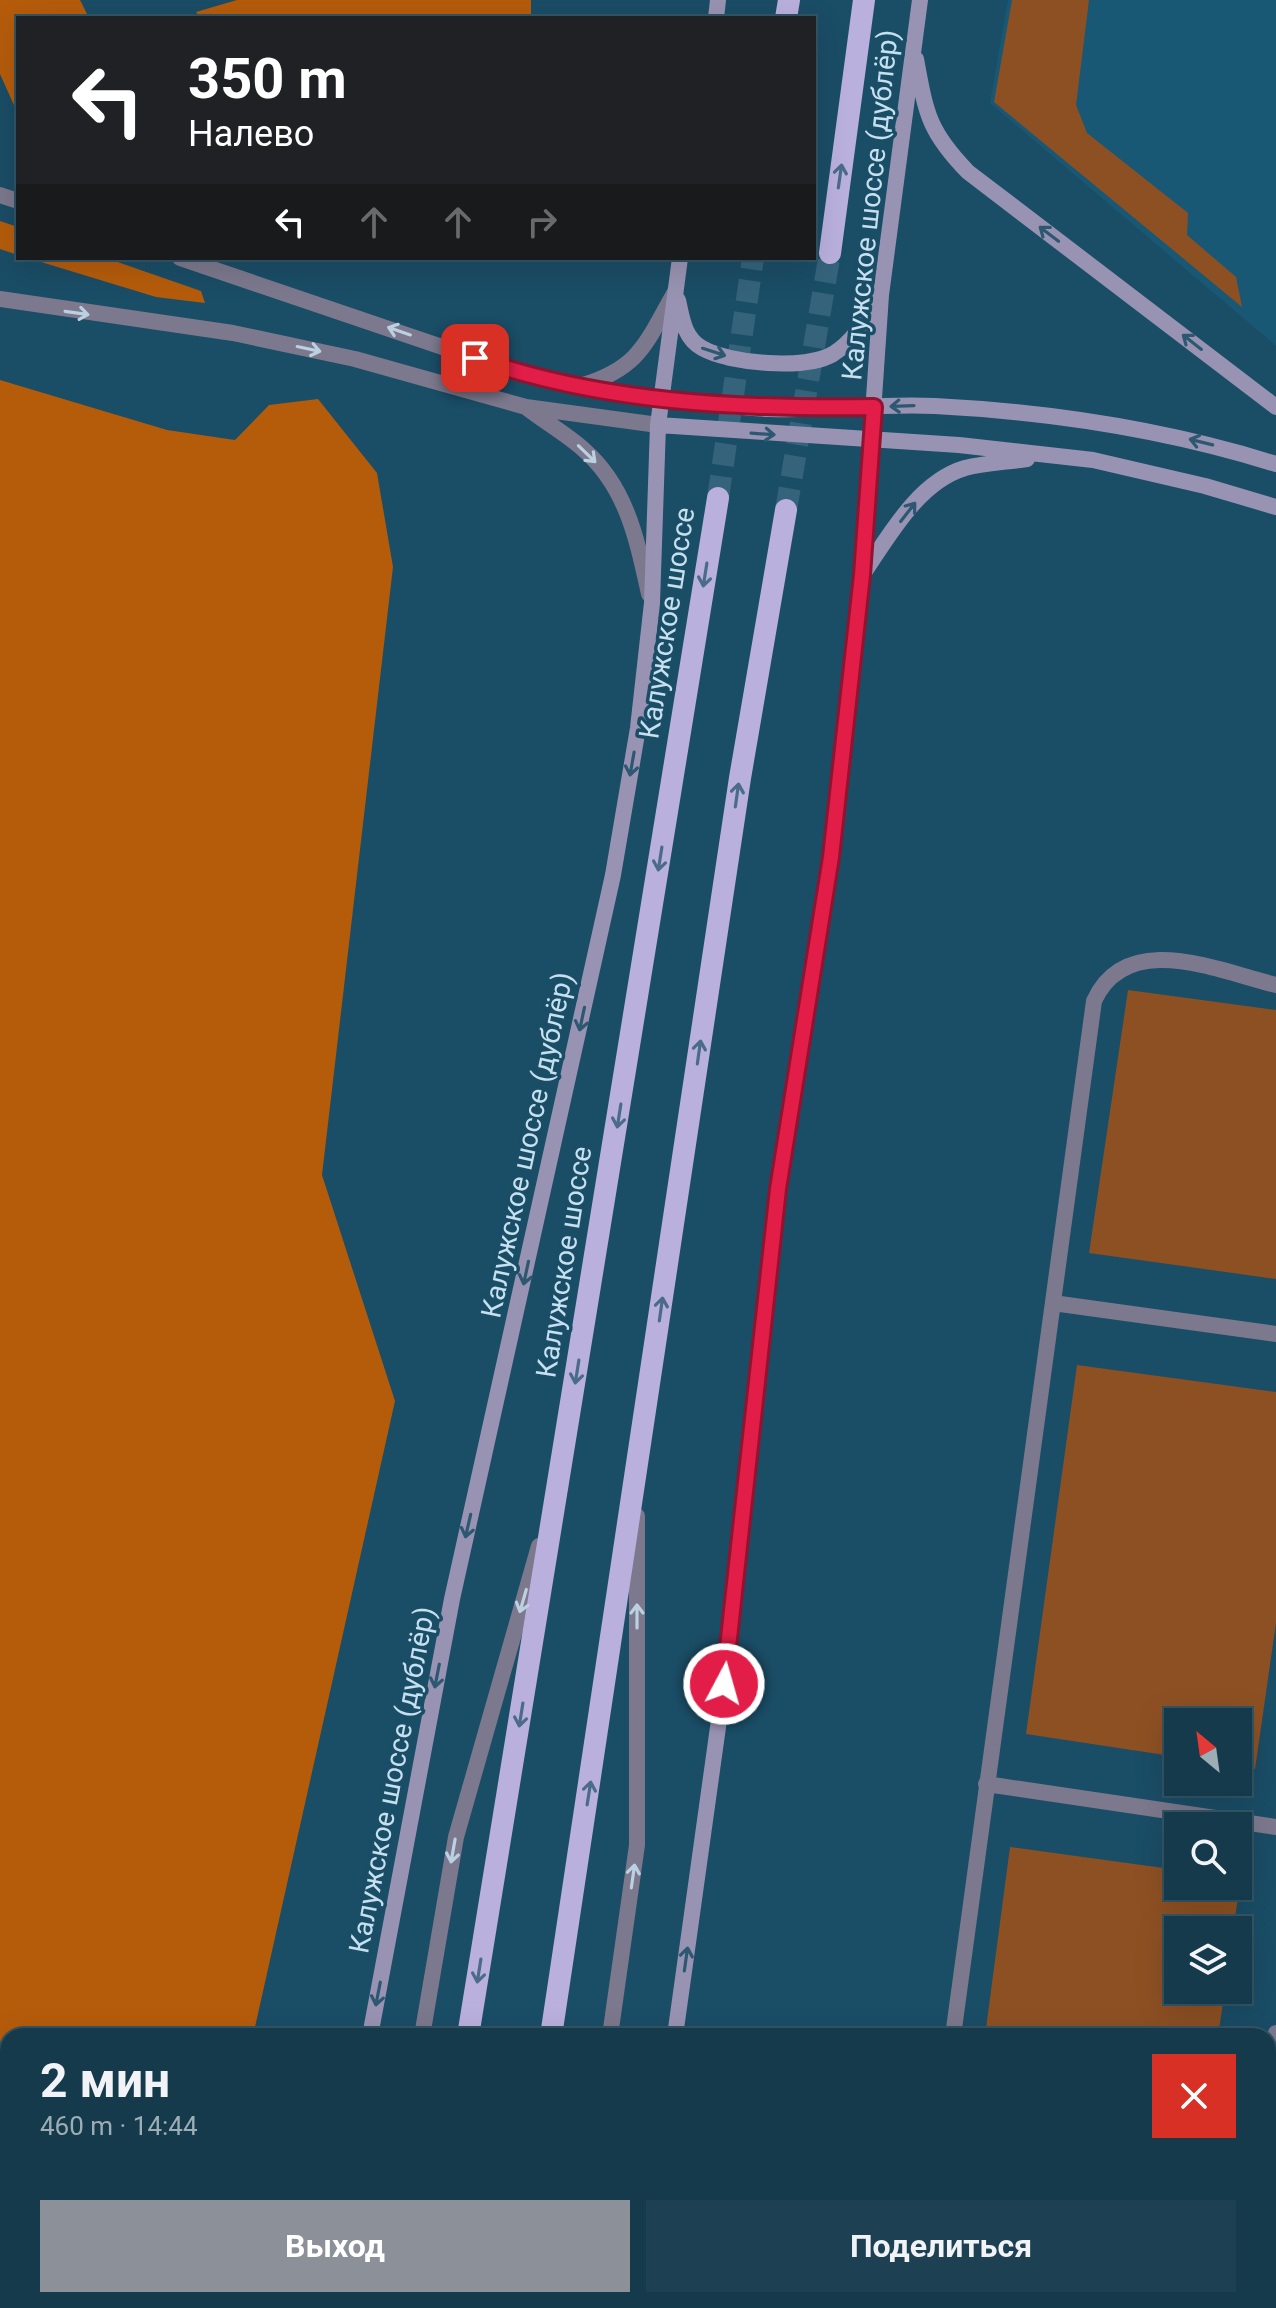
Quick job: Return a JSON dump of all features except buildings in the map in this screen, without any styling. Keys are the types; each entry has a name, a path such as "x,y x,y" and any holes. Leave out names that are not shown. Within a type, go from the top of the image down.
{"highway":[{"path":"830,253 864,0"},
{"name":"Калужское шоссе","path":"469,2028 718,498"},
{"path":"552,2028 740,778 786,510"}],"main road":[{"name":"Калужское шоссе (дублёр)","path":"676,2028 724,1684 778,1189 831,857 862,575 881,295 920,0"},
{"path":"913,45 925,108 940,143 968,172 1276,407"},
{"name":"Калужское шоссе (дублёр)","path":"372,2028 452,1599 613,875 638,728 652,603 658,425 680,260"},
{"path":"675,291 686,332 700,348 728,356 800,365 831,355 854,338 881,295"},
{"path":"661,398 770,409 931,406 1046,413 1205,442 1276,464"},
{"path":"658,425 931,444 1093,460 1191,482 1276,507"},
{"path":"862,575 917,500 943,477 966,468 1051,455"}],"street":[{"path":"186,260 504,368 581,386 661,398"},
{"path":"581,386 613,375 637,358 675,291"},
{"path":"0,299 233,333 309,348 526,407 658,425"},
{"path":"526,407 582,447 607,475 631,518 652,603"},
{"path":"954,2028 1090,1019 1106,980 1132,962 1160,959 1276,985"},
{"path":"1053,1303 1276,1334"},
{"path":"611,2028 637,1845 637,1470"},
{"path":"423,2028 456,1837 560,1472"},
{"path":"986,1784 1276,1827"}],"shaded area":[{"path":"0,0 80,0 88,16 16,16 16,110 0,74"},
{"path":"237,0 531,0 531,16 199,16 196,12"},
{"path":"1008,0 1276,0 1276,346 990,103"},
{"path":"1012,0 1089,0 1076,105 1087,133 1188,213 1187,235 1236,277 1242,307 994,102"},
{"path":"0,221 16,226 16,254 0,249"},
{"path":"35,260 112,260 201,291 205,303 156,297"},
{"path":"0,380 167,430 235,440 269,405 318,399 377,473 393,567 322,1175 395,1401 255,2028 0,2028"},
{"path":"1128,990 1276,1010 1276,1279 1089,1253"},
{"path":"1077,1365 1276,1392 1276,1623 1255,1769 1252,1768 1252,1708 1164,1708 1164,1755 1026,1734"},
{"path":"1010,1847 1164,1868 1164,1900 1238,1900 1235,1916 1164,1916 1164,2004 1223,2004 1219,2028 986,2028"}],"tunnel":[{"path":"786,510 830,253"},
{"path":"718,498 753,260"}],"route":[{"path":"475,358 504,368 613,393 770,409 874,407 862,575 831,857 778,1189 724,1684"}]}
